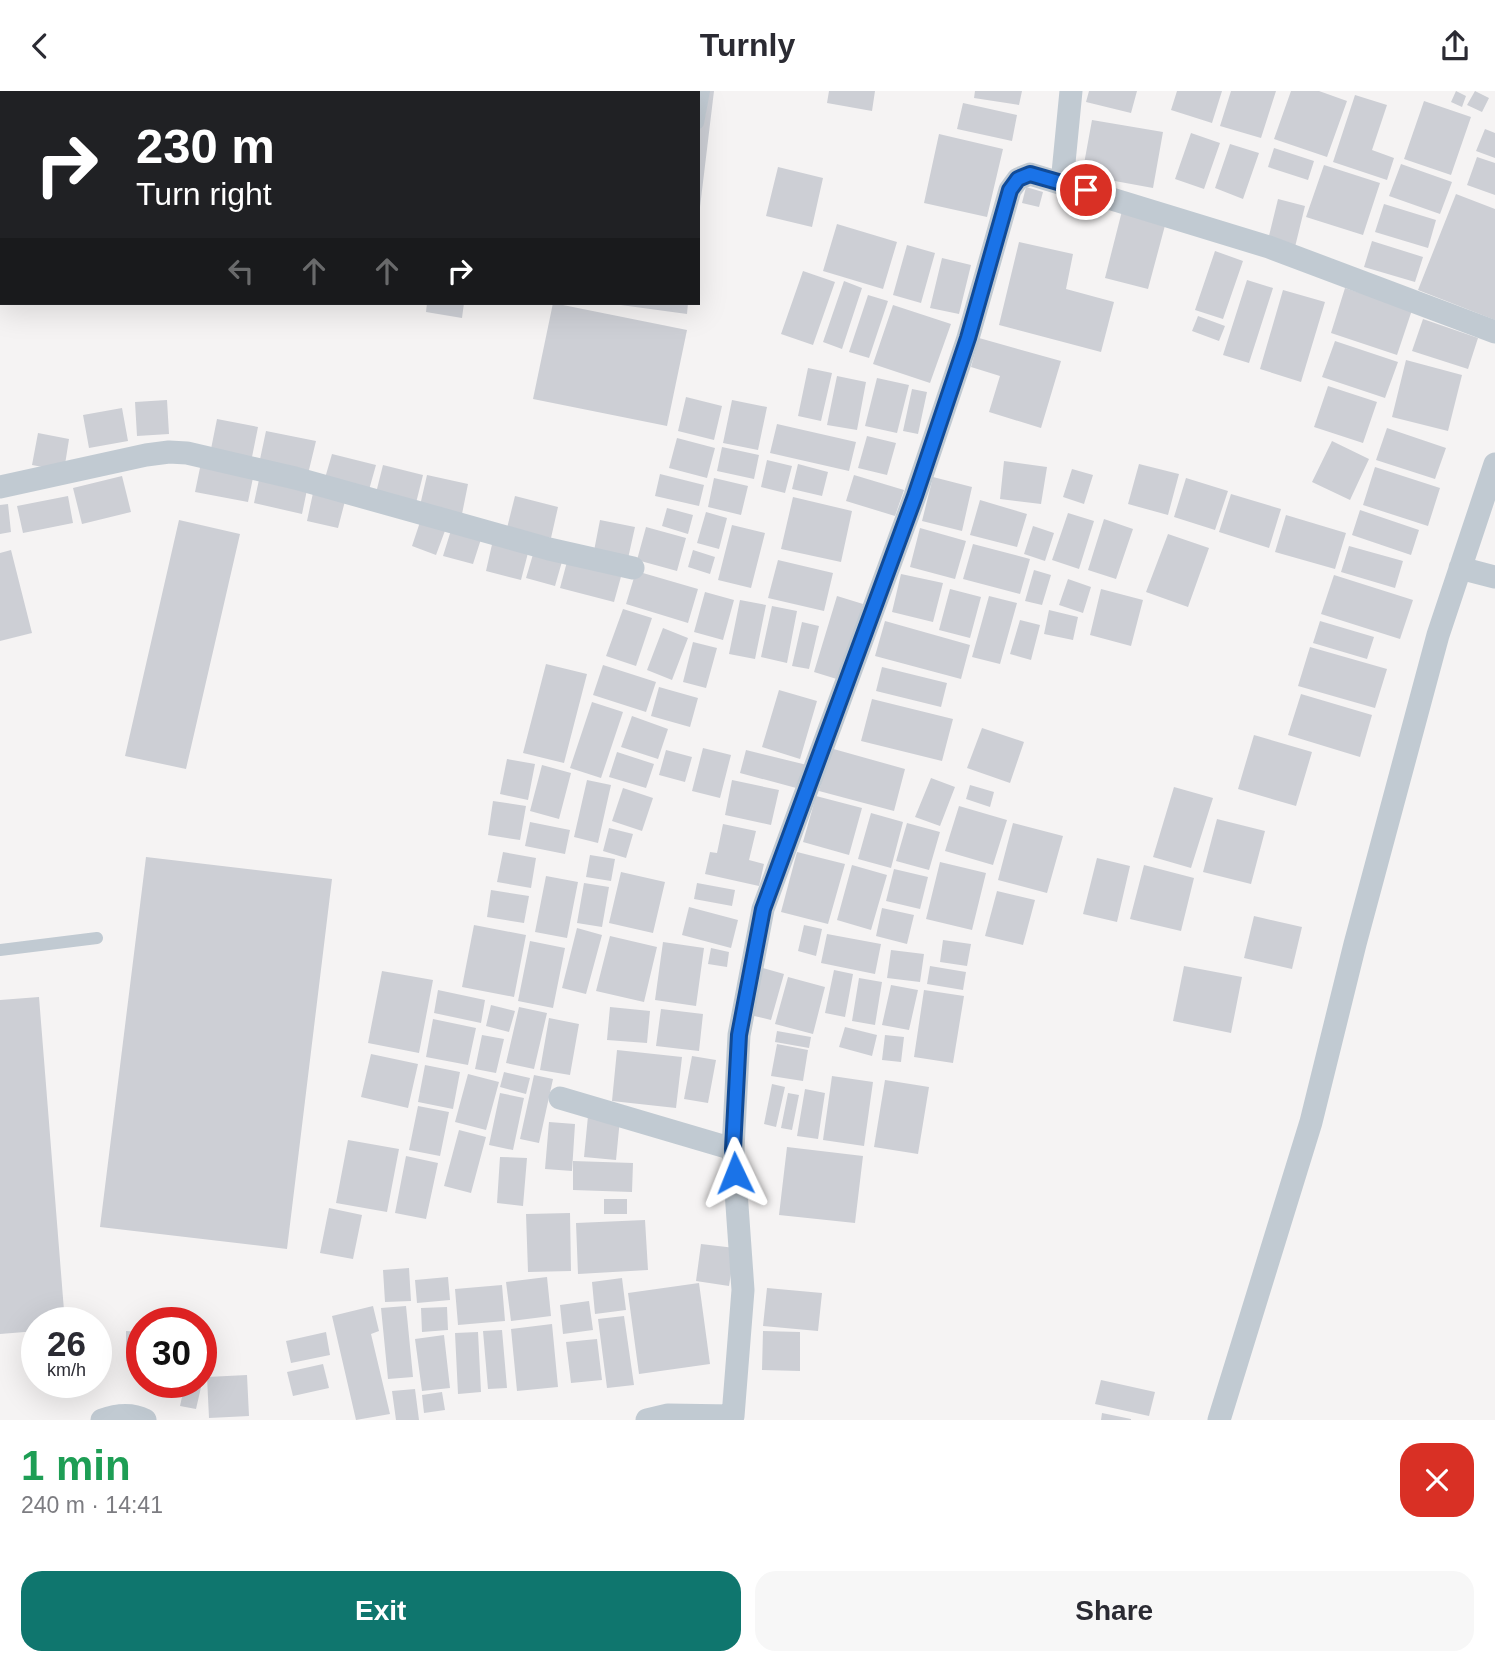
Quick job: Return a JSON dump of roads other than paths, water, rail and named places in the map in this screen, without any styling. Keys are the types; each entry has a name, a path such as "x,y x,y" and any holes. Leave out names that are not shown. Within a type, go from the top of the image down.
{"street":[{"path":"1062,183 1071,91"},
{"path":"646,1420 668,1416 733,1418 743,1290 733,1149 739,1035 763,909 915,496 968,338 1010,190 1018,179 1030,174 1269,247 1495,332"},
{"path":"0,487 146,455 187,453 295,478 550,549 634,568"},
{"path":"1219,1420 1311,1122 1438,635 1495,464"},
{"path":"1460,568 1495,577"},
{"path":"559,1098 733,1149"},
{"path":"102,1420 117,1415 145,1420"}],"lane":[{"path":"700,112 704,91"},
{"path":"0,950 97,939"}]}
